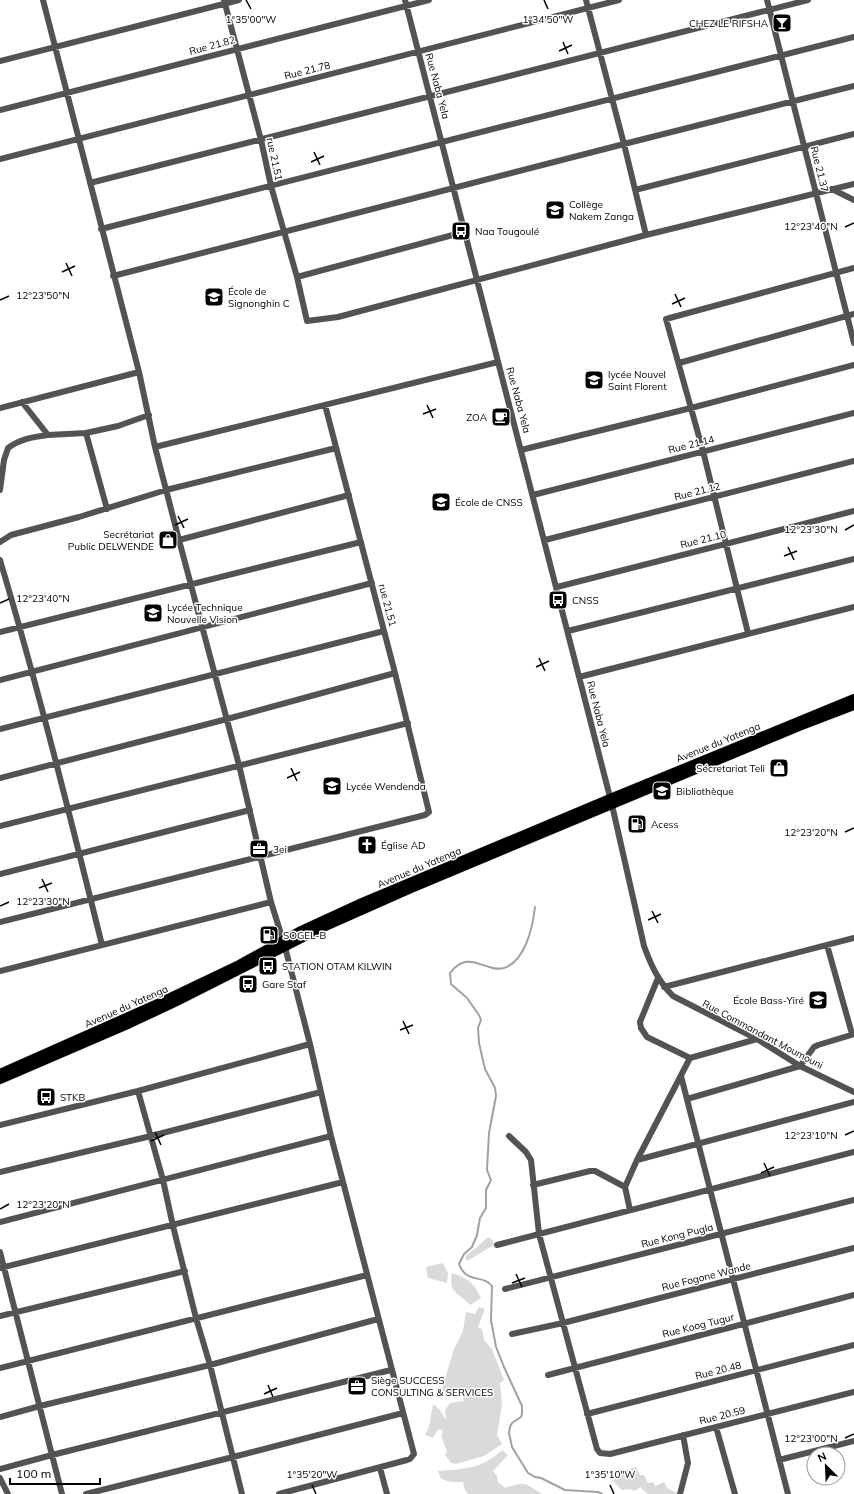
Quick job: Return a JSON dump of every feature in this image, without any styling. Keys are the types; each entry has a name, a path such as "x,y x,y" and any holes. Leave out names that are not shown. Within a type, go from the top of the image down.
{"main road":[{"name":"Avenue du Yatenga","path":"684,772 854,698"},
{"name":"Avenue du Yatenga","path":"0,1073 166,999 239,964 367,909 461,864 684,772 854,706"},
{"name":"Avenue du Yatenga","path":"0,1080 177,1002 284,944"}],"street":[{"path":"51,0 43,1 139,372 166,490 214,675 227,719 271,902 284,944 310,1044 331,1136 414,1454 413,1457 407,1460 290,1493 279,1494"},
{"path":"0,61 225,2 239,0"},
{"name":"Rue 21.82","path":"0,110 237,49 405,3 429,0"},
{"path":"586,0 646,235"},
{"name":"Rue 21.78","path":"0,159 79,140 619,0"},
{"name":"Rue 21.37","path":"767,0 854,343"},
{"path":"90,183 808,0"},
{"name":"rue 21.51","path":"225,2 261,140 283,233 297,277 308,321 338,317 477,279"},
{"name":"Rue Naba Yela","path":"405,3 557,587 611,802"},
{"path":"101,229 854,37"},
{"path":"113,276 854,86"},
{"path":"635,190 854,134"},
{"path":"477,279 646,235 854,184"},
{"path":"832,189 854,200"},
{"path":"297,277 464,232"},
{"path":"748,633 714,496 666,319 854,268"},
{"path":"679,363 854,314"},
{"path":"156,447 498,362"},
{"path":"521,450 691,408 854,365"},
{"path":"0,408 139,372"},
{"path":"22,402 48,435"},
{"name":"rue 21.51","path":"260,856 425,815 429,812 396,673 325,404"},
{"name":"Rue 21.14","path":"533,495 854,413"},
{"path":"0,490 4,460 8,448 16,442 30,437 86,433 118,426 149,415"},
{"path":"86,433 107,509"},
{"path":"0,542 11,535 107,509 166,490 336,448"},
{"name":"Rue 21.12","path":"544,540 854,461"},
{"path":"179,540 349,495"},
{"name":"Rue 21.10","path":"557,587 854,511"},
{"path":"0,632 361,542"},
{"path":"568,631 854,559"},
{"path":"0,560 45,717 102,945"},
{"path":"0,680 372,583"},
{"path":"580,677 854,607"},
{"path":"0,729 384,631"},
{"path":"0,778 396,673"},
{"path":"0,826 408,723"},
{"name":"Rue Commandant Moumouni","path":"611,802 644,946 652,966 664,986 673,996 757,1039 800,1066 854,1092"},
{"path":"0,874 250,810"},
{"path":"0,922 260,856"},
{"path":"0,971 271,902"},
{"path":"664,986 854,938"},
{"path":"687,1100 800,1066 814,1047 853,1034 827,945"},
{"path":"658,978 640,1022 641,1028 646,1037 690,1058 757,1039"},
{"path":"0,1125 138,1091 310,1044"},
{"path":"630,1210 625,1187 637,1160 690,1058"},
{"path":"681,1076 788,1494"},
{"path":"138,1091 163,1180 196,1318 210,1365 242,1494"},
{"path":"0,1172 151,1136 320,1092"},
{"path":"637,1160 854,1102"},
{"path":"0,1222 331,1136"},
{"path":"509,1136 529,1156 531,1160 539,1234 587,1414"},
{"path":"497,1245 854,1152"},
{"path":"533,1185 594,1171 625,1187"},
{"path":"2,1268 343,1182"},
{"name":"Rue Kong Pugla","path":"505,1290 854,1200"},
{"name":"Rue Fogone Wande","path":"512,1334 563,1323 854,1248"},
{"path":"0,1252 2,1268 16,1312 62,1494"},
{"path":"0,1316 185,1271"},
{"path":"0,1368 367,1275"},
{"name":"Rue Koog Tugur","path":"548,1375 854,1295"},
{"path":"0,1416 210,1365 378,1320"},
{"name":"Rue 20.48","path":"587,1414 854,1345"},
{"path":"0,1469 391,1370"},
{"name":"Rue 20.59","path":"587,1414 597,1449 600,1453 610,1454 854,1392"},
{"path":"86,1494 403,1413"},
{"path":"716,1427 735,1494"},
{"path":"680,1494 688,1463 684,1435"},
{"path":"779,1460 854,1441"},
{"path":"380,1468 387,1494"},
{"path":"0,1478 8,1494"}],"shaded area":[{"path":"488,1237 492,1239 494,1245 467,1261 465,1256"},
{"path":"443,1263 448,1273 447,1283 428,1278 426,1267"},
{"path":"452,1273 470,1282 476,1288 481,1298 470,1305 453,1289 451,1280"},
{"path":"479,1307 485,1309 478,1327 482,1329 484,1340 492,1349 504,1380 500,1383 502,1404 497,1435 502,1444 484,1456 456,1464 451,1463 445,1455 447,1451 441,1436 443,1432 440,1429 433,1438 425,1435 429,1427 433,1404 440,1410 446,1420 445,1410 450,1403 464,1401 463,1393 441,1392 454,1349 463,1331 466,1312 475,1314"},
{"path":"502,1450 508,1455 493,1471 497,1476 498,1482 505,1488 517,1484 524,1484 542,1494 468,1494 465,1490 463,1482 451,1482 441,1479 438,1471 472,1467 487,1461"},
{"path":"636,1467 640,1475 644,1475 648,1483 653,1482 655,1486 664,1482 667,1488 678,1494 648,1494 640,1487 635,1491 630,1489 622,1490 612,1480 621,1472"}],"waterway":[{"path":"535,907 527,942 518,958 512,964 504,968 497,969 477,963 464,962 450,973 451,984 467,998 481,1020 478,1028 479,1043 485,1069 495,1088 496,1096 489,1133 487,1170 491,1180 486,1190 486,1208 480,1218 477,1235 472,1247 464,1254 459,1264 462,1270 470,1277 484,1280 492,1286 491,1320 496,1347 522,1406 521,1417 512,1423 509,1433 512,1447 528,1473 565,1490 598,1492 602,1494"}],"place":[{"name":"CHEZ LE RIFSHA","path":"782,23"},
{"name":"Collège Nakem Zanga","path":"555,210"},
{"name":"Naa Tougoulé","path":"461,231"},
{"name":"École de Signonghin C","path":"214,297"},
{"name":"lycée Nouvel Saint Florent","path":"594,380"},
{"name":"ZOA","path":"501,417"},
{"name":"École de CNSS","path":"441,502"},
{"name":"Secrétariat Public DELWENDE","path":"168,540"},
{"name":"CNSS","path":"558,600"},
{"name":"Lycée Technique Nouvelle Vision","path":"153,613"},
{"name":"Sécretariat Teli","path":"779,768"},
{"name":"Lycée Wendenda","path":"332,786"},
{"name":"Bibliothèque","path":"662,791"},
{"name":"Acess","path":"637,824"},
{"name":"Église AD","path":"367,845"},
{"name":"3ei","path":"259,849"},
{"name":"SOGEL-B","path":"269,935"},
{"name":"STATION OTAM KILWIN","path":"268,966"},
{"name":"Gare Staf","path":"248,984"},
{"name":"École Bass-Yiré","path":"818,1000"},
{"name":"STKB","path":"46,1097"},
{"name":"Siège SUCCESS CONSULTING & SERVICES","path":"357,1386"}]}
